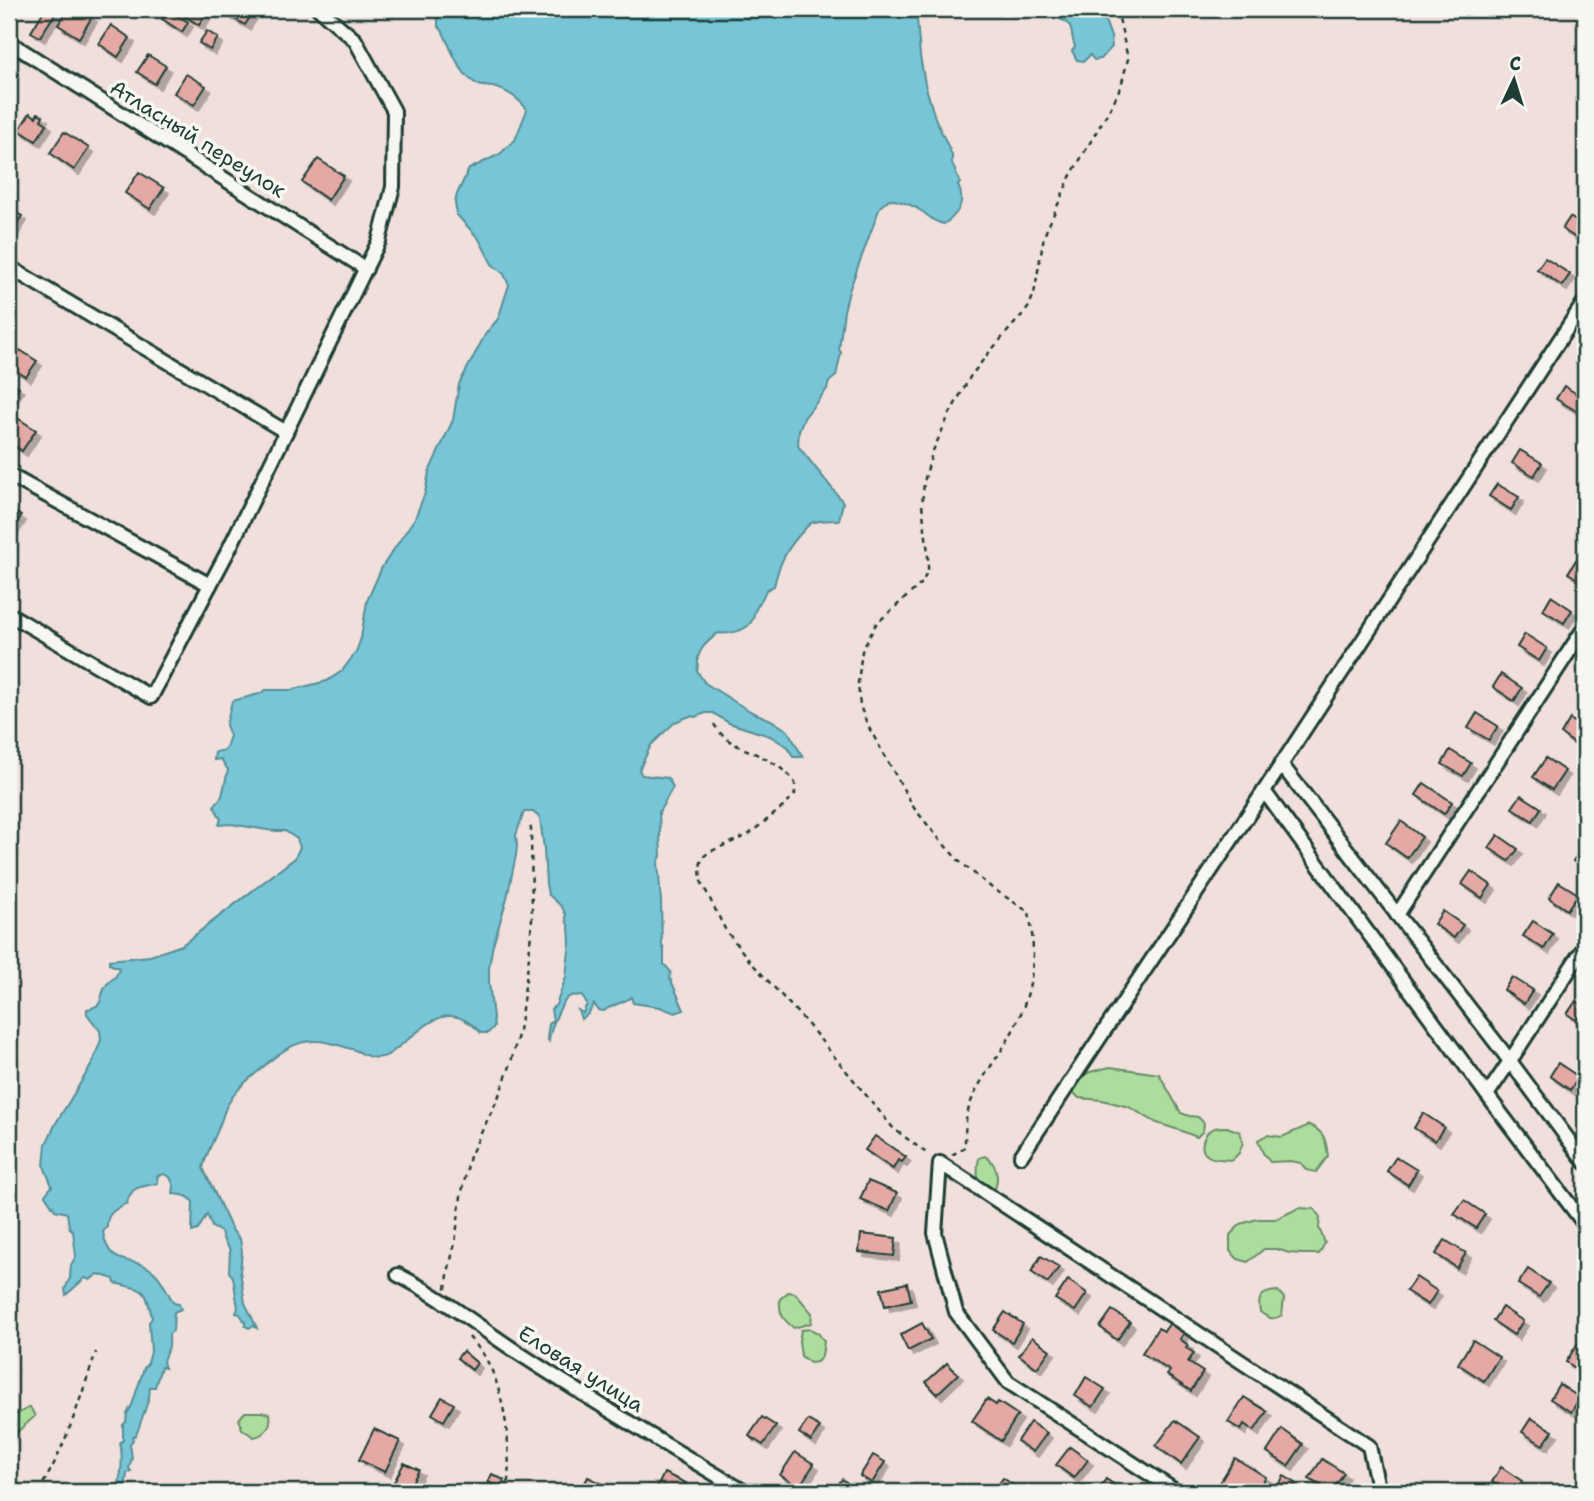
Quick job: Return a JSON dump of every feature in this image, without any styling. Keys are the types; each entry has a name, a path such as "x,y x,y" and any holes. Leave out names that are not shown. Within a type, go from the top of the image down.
{"street":[{"path":"9,614 151,697 228,551 379,241 393,187 394,111 355,40 319,9"},
{"name":"Атласный переулок","path":"9,42 366,268"},
{"path":"9,268 286,432"},
{"path":"1021,1156 1585,302"},
{"path":"9,475 209,585"},
{"path":"1397,915 1585,627"},
{"path":"1281,764 1585,1162"},
{"path":"1264,791 1585,1226"},
{"path":"1488,1095 1585,946"},
{"path":"1177,1492 1007,1382 957,1312 935,1233 940,1163 1369,1446 1379,1492"},
{"name":"Еловая улица","path":"398,1275 421,1286 489,1334 610,1411 745,1492"}],"path":[{"path":"714,724 728,741 771,761 786,772 795,783 795,794 748,835 709,852 702,858 701,881 712,904 725,929 748,959 805,1021 894,1129 940,1163 965,1147 966,1122 973,1096 1006,1043 1026,1002 1034,955 1029,912 992,888 959,861 914,808 868,726 860,706 858,683 862,651 876,624 922,583 928,570 922,505 924,482 932,453 970,377 1028,308 1034,294 1044,236 1070,177 1121,86 1128,60 1117,9"},
{"path":"445,1304 461,1196 470,1156 498,1098 519,1031 532,919 529,822"},
{"path":"464,1331 482,1352 493,1374 500,1400 506,1430 507,1492"},
{"path":"38,1492 75,1414 96,1352"}],"green space":[{"path":"1110,1067 1159,1074 1181,1113 1198,1117 1204,1123 1203,1131 1197,1137 1157,1123 1129,1107 1102,1100 1079,1098 1074,1093 1073,1085 1076,1079"},
{"path":"1309,1125 1322,1134 1328,1156 1316,1172 1306,1170 1301,1163 1270,1162 1263,1153 1258,1140 1267,1135 1282,1137"},
{"path":"1227,1127 1240,1132 1243,1142 1239,1153 1232,1160 1208,1156 1202,1145 1205,1136 1215,1128"},
{"path":"985,1156 993,1163 996,1173 997,1183 993,1193 980,1192 978,1162 979,1158"},
{"path":"1299,1208 1314,1209 1320,1217 1319,1228 1325,1243 1319,1254 1264,1249 1248,1262 1238,1259 1230,1251 1230,1235 1241,1224 1257,1219 1276,1219"},
{"path":"1278,1291 1284,1298 1282,1315 1271,1318 1260,1312 1259,1302 1264,1294"},
{"path":"788,1292 795,1293 812,1313 811,1323 794,1328 784,1319 780,1299"},
{"path":"810,1329 818,1333 824,1341 822,1356 817,1362 810,1363 801,1356 799,1341 801,1330"},
{"path":"30,1407 35,1416 16,1433 14,1444 9,1448 9,1415"},
{"path":"245,1412 270,1414 269,1426 254,1437 242,1429 239,1419"}],"water":[{"path":"438,9 928,9 921,12 917,19 920,56 935,118 952,155 952,163 960,183 960,207 944,224 915,207 898,201 889,199 880,207 849,291 836,376 804,418 799,430 798,446 843,502 839,520 811,523 788,550 774,586 766,590 749,625 736,632 718,633 699,654 697,671 705,683 788,731 803,757 793,757 788,747 770,736 729,723 713,713 706,713 675,722 651,745 639,770 642,775 668,778 673,787 659,812 661,856 658,862 662,944 664,964 671,972 670,978 684,1010 675,1013 660,1007 633,1003 631,997 604,1011 598,1010 594,1004 581,1019 578,1010 583,1013 587,1004 582,996 572,996 567,998 560,1009 549,1041 549,1024 553,1021 551,1009 556,1005 566,977 569,927 562,907 548,894 540,818 533,812 524,812 516,835 516,855 507,898 492,949 489,982 494,1027 488,1033 481,1033 457,1017 446,1016 426,1025 391,1053 377,1058 325,1042 300,1043 286,1049 267,1064 239,1089 227,1106 203,1168 232,1230 240,1239 240,1271 245,1303 257,1328 245,1326 240,1314 236,1313 238,1308 233,1277 229,1272 230,1250 221,1232 212,1227 207,1214 198,1230 192,1232 193,1202 182,1195 173,1194 174,1186 170,1177 164,1174 157,1176 158,1183 135,1190 127,1203 110,1215 103,1232 111,1253 117,1258 140,1264 156,1274 174,1303 179,1304 181,1309 174,1312 173,1331 169,1334 169,1347 163,1360 165,1368 161,1367 155,1387 150,1387 138,1430 132,1437 131,1471 127,1473 125,1492 117,1492 122,1468 120,1443 123,1440 123,1425 151,1352 149,1322 152,1318 148,1300 142,1291 115,1283 114,1279 98,1274 90,1280 85,1278 66,1295 71,1265 76,1256 73,1231 69,1227 67,1213 55,1210 45,1195 52,1186 44,1166 46,1144 92,1064 101,1040 100,1031 87,1014 87,1009 99,1004 105,987 118,972 119,968 109,964 109,960 150,956 182,945 295,858 300,847 297,839 285,831 219,825 221,819 214,806 222,796 228,770 221,759 214,760 215,752 225,750 230,736 226,725 232,701 266,690 291,690 327,681 342,671 356,652 367,601 382,567 415,518 425,493 429,472 453,420 459,384 486,333 498,319 509,285 504,274 492,264 479,239 457,215 455,203 469,169 500,154 515,140 527,110 501,89 479,85 466,76 438,26"},
{"path":"1053,9 1101,9 1112,47 1101,59 1094,60 1090,55 1084,61 1077,60 1072,51 1075,47 1071,29 1067,23 1056,18"}],"building":[{"path":"45,9 58,9 40,37 31,32"},
{"path":"68,9 78,9 92,17 79,38 58,25"},
{"path":"174,9 209,9 199,25"},
{"path":"229,9 255,9 245,25 226,14"},
{"path":"168,10 188,22 182,32 162,19"},
{"path":"111,25 130,38 118,57 99,44"},
{"path":"207,31 218,38 210,50 199,43"},
{"path":"148,55 166,66 155,84 137,72"},
{"path":"186,74 206,86 194,105 174,93"},
{"path":"30,113 36,117 38,113 43,116 41,120 47,124 36,141 19,130"},
{"path":"64,132 89,148 74,170 50,153"},
{"path":"318,159 344,176 328,200 302,182"},
{"path":"139,172 164,188 150,209 125,193"},
{"path":"9,208 22,216 9,236"},
{"path":"1570,217 1585,227 1585,244 1562,229"},
{"path":"1545,258 1570,274 1562,286 1537,269"},
{"path":"1585,349 1585,368 1576,363"},
{"path":"20,350 37,361 26,377 9,366"},
{"path":"9,380 19,387 9,402"},
{"path":"1564,386 1585,399 1578,412 1556,399"},
{"path":"11,414 36,430 22,451 9,442"},
{"path":"1520,450 1542,463 1534,476 1512,463"},
{"path":"1497,484 1519,497 1511,510 1489,496"},
{"path":"9,508 21,516 9,535"},
{"path":"1576,560 1585,566 1585,584 1568,573"},
{"path":"1551,596 1572,610 1564,623 1543,610"},
{"path":"1525,634 1547,648 1539,661 1517,647"},
{"path":"1501,674 1522,688 1514,701 1493,687"},
{"path":"1477,713 1498,726 1489,740 1468,728"},
{"path":"1570,719 1585,729 1585,745 1582,749 1561,734"},
{"path":"1450,750 1471,763 1463,776 1442,764"},
{"path":"1546,758 1565,771 1552,790 1533,777"},
{"path":"1424,783 1452,802 1444,814 1416,795"},
{"path":"1521,795 1541,808 1533,821 1512,808"},
{"path":"1401,821 1422,837 1407,858 1386,843"},
{"path":"1498,835 1518,849 1509,861 1489,848"},
{"path":"1583,846 1585,847 1585,869 1573,861"},
{"path":"1471,871 1491,885 1482,898 1462,884"},
{"path":"1559,882 1578,894 1567,910 1549,898"},
{"path":"1443,911 1463,925 1454,938 1434,924"},
{"path":"1533,921 1553,934 1544,949 1523,936"},
{"path":"1512,977 1533,990 1524,1004 1504,990"},
{"path":"1576,1001 1585,1007 1585,1026 1567,1014"},
{"path":"1558,1063 1579,1077 1570,1090 1550,1076"},
{"path":"1423,1113 1444,1127 1435,1141 1414,1128"},
{"path":"875,1136 906,1157 902,1162 898,1160 893,1169 865,1150"},
{"path":"1396,1157 1417,1170 1408,1185 1387,1171"},
{"path":"868,1181 897,1193 889,1211 860,1199"},
{"path":"1464,1200 1485,1214 1476,1228 1454,1214"},
{"path":"861,1234 896,1238 894,1256 859,1252"},
{"path":"1445,1240 1466,1253 1457,1268 1436,1254"},
{"path":"1041,1256 1059,1267 1048,1283 1031,1272"},
{"path":"1528,1269 1549,1283 1539,1297 1518,1284"},
{"path":"1416,1277 1437,1291 1428,1305 1406,1291"},
{"path":"1068,1280 1087,1293 1075,1311 1055,1299"},
{"path":"907,1283 911,1300 885,1306 881,1289"},
{"path":"1502,1307 1523,1321 1514,1335 1493,1321"},
{"path":"1112,1310 1130,1322 1117,1340 1100,1327"},
{"path":"1005,1312 1023,1324 1012,1342 993,1330"},
{"path":"922,1323 931,1339 908,1351 900,1335"},
{"path":"1170,1323 1185,1332 1180,1339 1188,1345 1186,1348 1194,1353 1188,1362 1203,1372 1191,1391 1167,1375 1170,1371 1142,1353 1158,1328 1164,1331"},
{"path":"1032,1337 1050,1350 1037,1368 1019,1355"},
{"path":"1581,1338 1585,1341 1585,1374 1566,1362"},
{"path":"1473,1340 1499,1357 1484,1381 1458,1364"},
{"path":"463,1351 477,1363 472,1370 457,1358"},
{"path":"947,1363 958,1374 937,1394 926,1382"},
{"path":"1086,1377 1105,1389 1093,1407 1075,1396"},
{"path":"1559,1384 1580,1398 1571,1412 1550,1399"},
{"path":"442,1397 454,1404 444,1421 432,1414"},
{"path":"1244,1397 1267,1411 1254,1431 1244,1424 1241,1430 1228,1422"},
{"path":"987,1399 996,1405 998,1402 1018,1415 1001,1441 972,1421"},
{"path":"762,1417 776,1426 763,1445 749,1436"},
{"path":"1531,1418 1553,1431 1543,1445 1522,1432"},
{"path":"808,1420 820,1427 811,1441 799,1433"},
{"path":"1175,1420 1200,1437 1181,1464 1156,1446"},
{"path":"1030,1422 1047,1433 1033,1452 1017,1441"},
{"path":"374,1429 400,1441 385,1472 359,1460"},
{"path":"1282,1429 1303,1444 1288,1466 1267,1452"},
{"path":"1070,1447 1088,1460 1074,1478 1056,1465"},
{"path":"795,1452 814,1464 799,1487 780,1475"},
{"path":"873,1455 885,1462 872,1483 860,1476"},
{"path":"1235,1458 1266,1477 1257,1492 1214,1492"},
{"path":"1322,1459 1344,1473 1332,1492 1309,1479"},
{"path":"404,1463 419,1470 410,1486 405,1483 402,1488 393,1484"},
{"path":"1501,1467 1522,1481 1515,1492 1508,1492 1492,1482"},
{"path":"664,1473 686,1483 682,1492 655,1492"},
{"path":"492,1474 504,1480 500,1488 488,1482"},
{"path":"1284,1476 1296,1483 1290,1492 1274,1492"},
{"path":"588,1477 603,1484 599,1492 580,1492"},
{"path":"1003,1478 1024,1492 993,1492"},
{"path":"842,1479 860,1492 833,1492"},
{"path":"1106,1479 1125,1492 1097,1492"}]}
